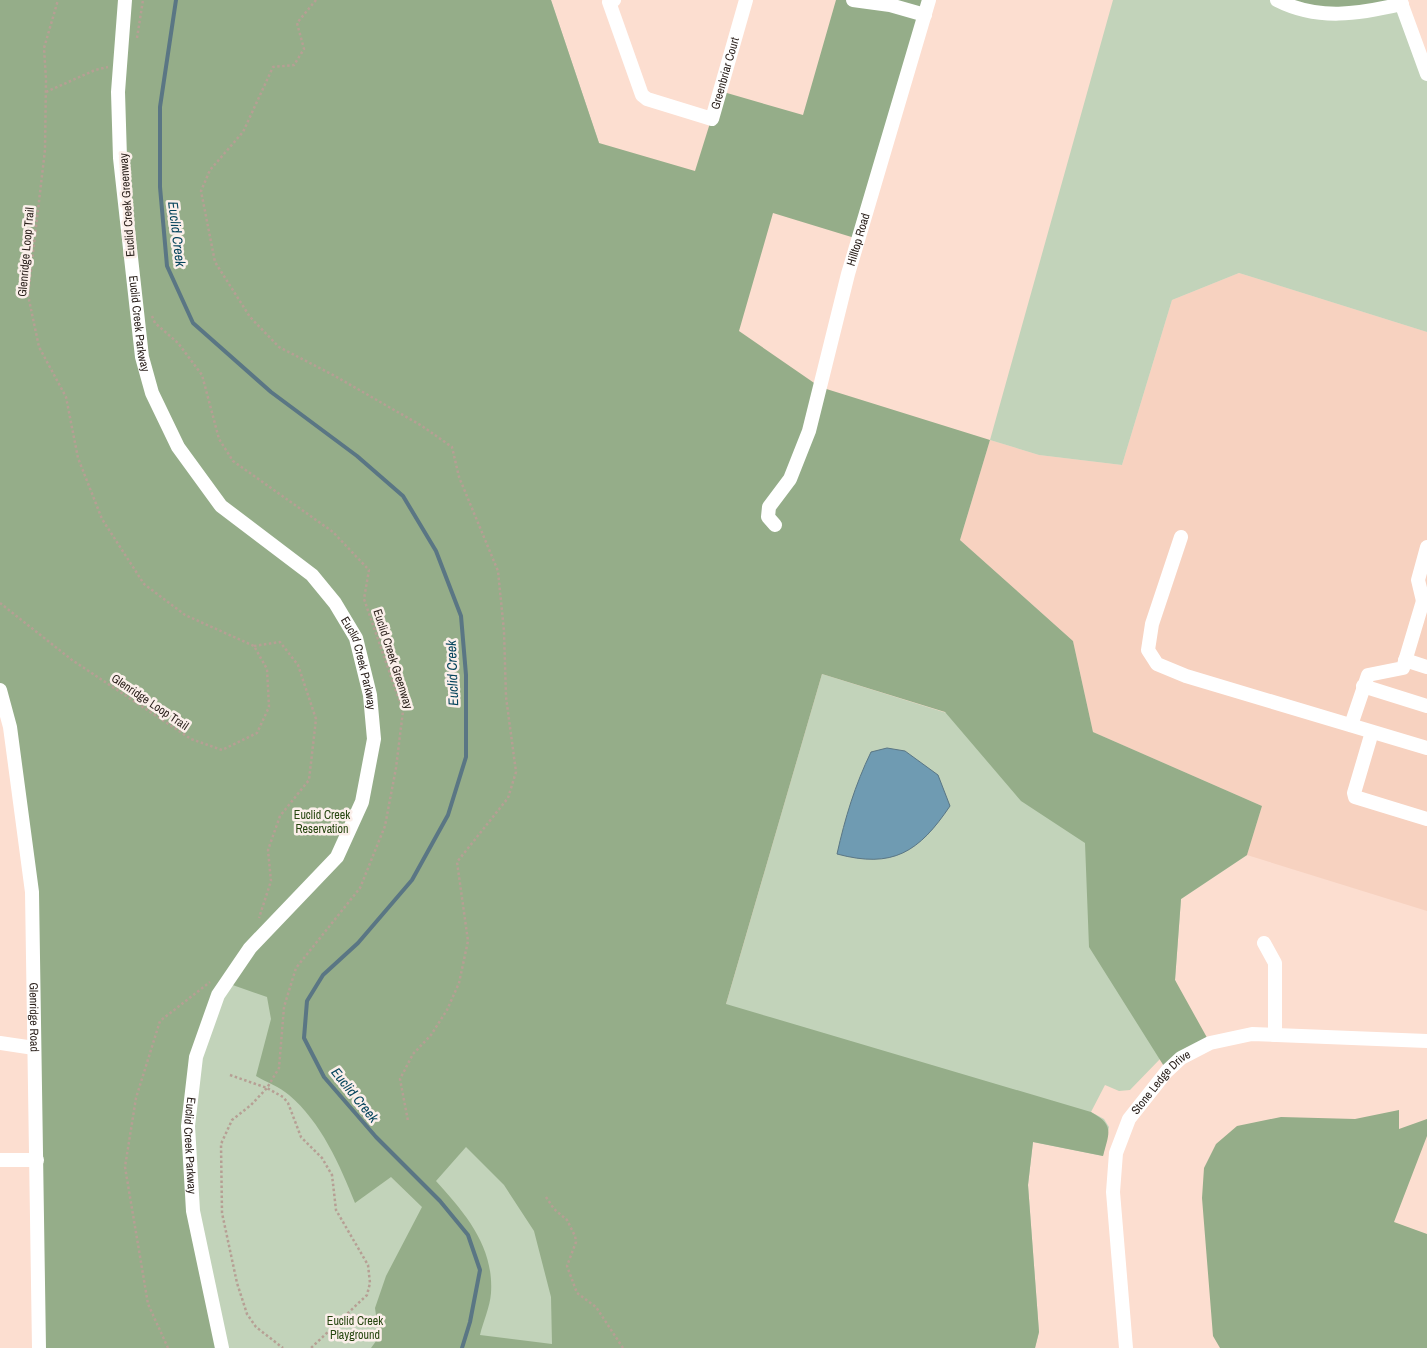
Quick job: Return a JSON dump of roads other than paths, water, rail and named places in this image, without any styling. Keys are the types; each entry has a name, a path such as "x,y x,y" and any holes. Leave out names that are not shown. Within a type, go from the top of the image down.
{"street":[{"name":"Euclid Creek Parkway","path":"125,0 118,92 120,158 142,357 152,393 178,447 221,506 312,575 335,603 356,638 370,695 374,739 362,802 337,857 250,948 218,995 196,1057 188,1126 193,1211 222,1348"},
{"name":"Greenbriar Court","path":"614,0 609,2 642,95 647,99 712,119 746,0"},
{"path":"853,0 890,5 925,16"},
{"name":"Hilltop Road","path":"775,525 768,517 769,507 790,479 809,431 848,274 930,0"},
{"path":"1277,0 1316,14 1358,14 1401,2 1427,74"},
{"path":"1181,537 1152,624 1148,650 1157,664 1186,676 1242,694 1427,748"},
{"path":"1351,726 1368,675 1401,670 1421,627 1425,601 1418,580 1427,547"},
{"path":"1406,660 1427,667"},
{"path":"1363,686 1427,706"},
{"name":"Glenridge Road","path":"0,690 10,727 32,892 39,1348"},
{"path":"1372,732 1354,793 1355,797 1427,818"},
{"path":"1264,942 1275,963 1275,1035"},
{"name":"Stone Ledge Drive","path":"1126,1348 1113,1192 1116,1153 1129,1119 1155,1084 1181,1058 1210,1043 1252,1034 1427,1041"},
{"path":"0,1043 34,1048"},
{"path":"0,1160 36,1160"}],"water":[{"path":"887,748 905,751 938,775 950,806 927,835 903,853 889,858 874,859 837,854 851,802 871,752"}],"waterway":[{"name":"Euclid Creek","path":"176,0 160,107 160,187 167,266 193,323 271,392 357,456 403,496 436,551 461,616 466,675 466,757 448,815 412,880 358,943 323,975 307,1001 304,1038 324,1077 376,1137 440,1201 468,1235 480,1270 470,1322 462,1348"}],"park label":[{"name":"Euclid Creek Reservation","path":"322,822"},
{"name":"Euclid Creek Playground","path":"355,1328"}]}
